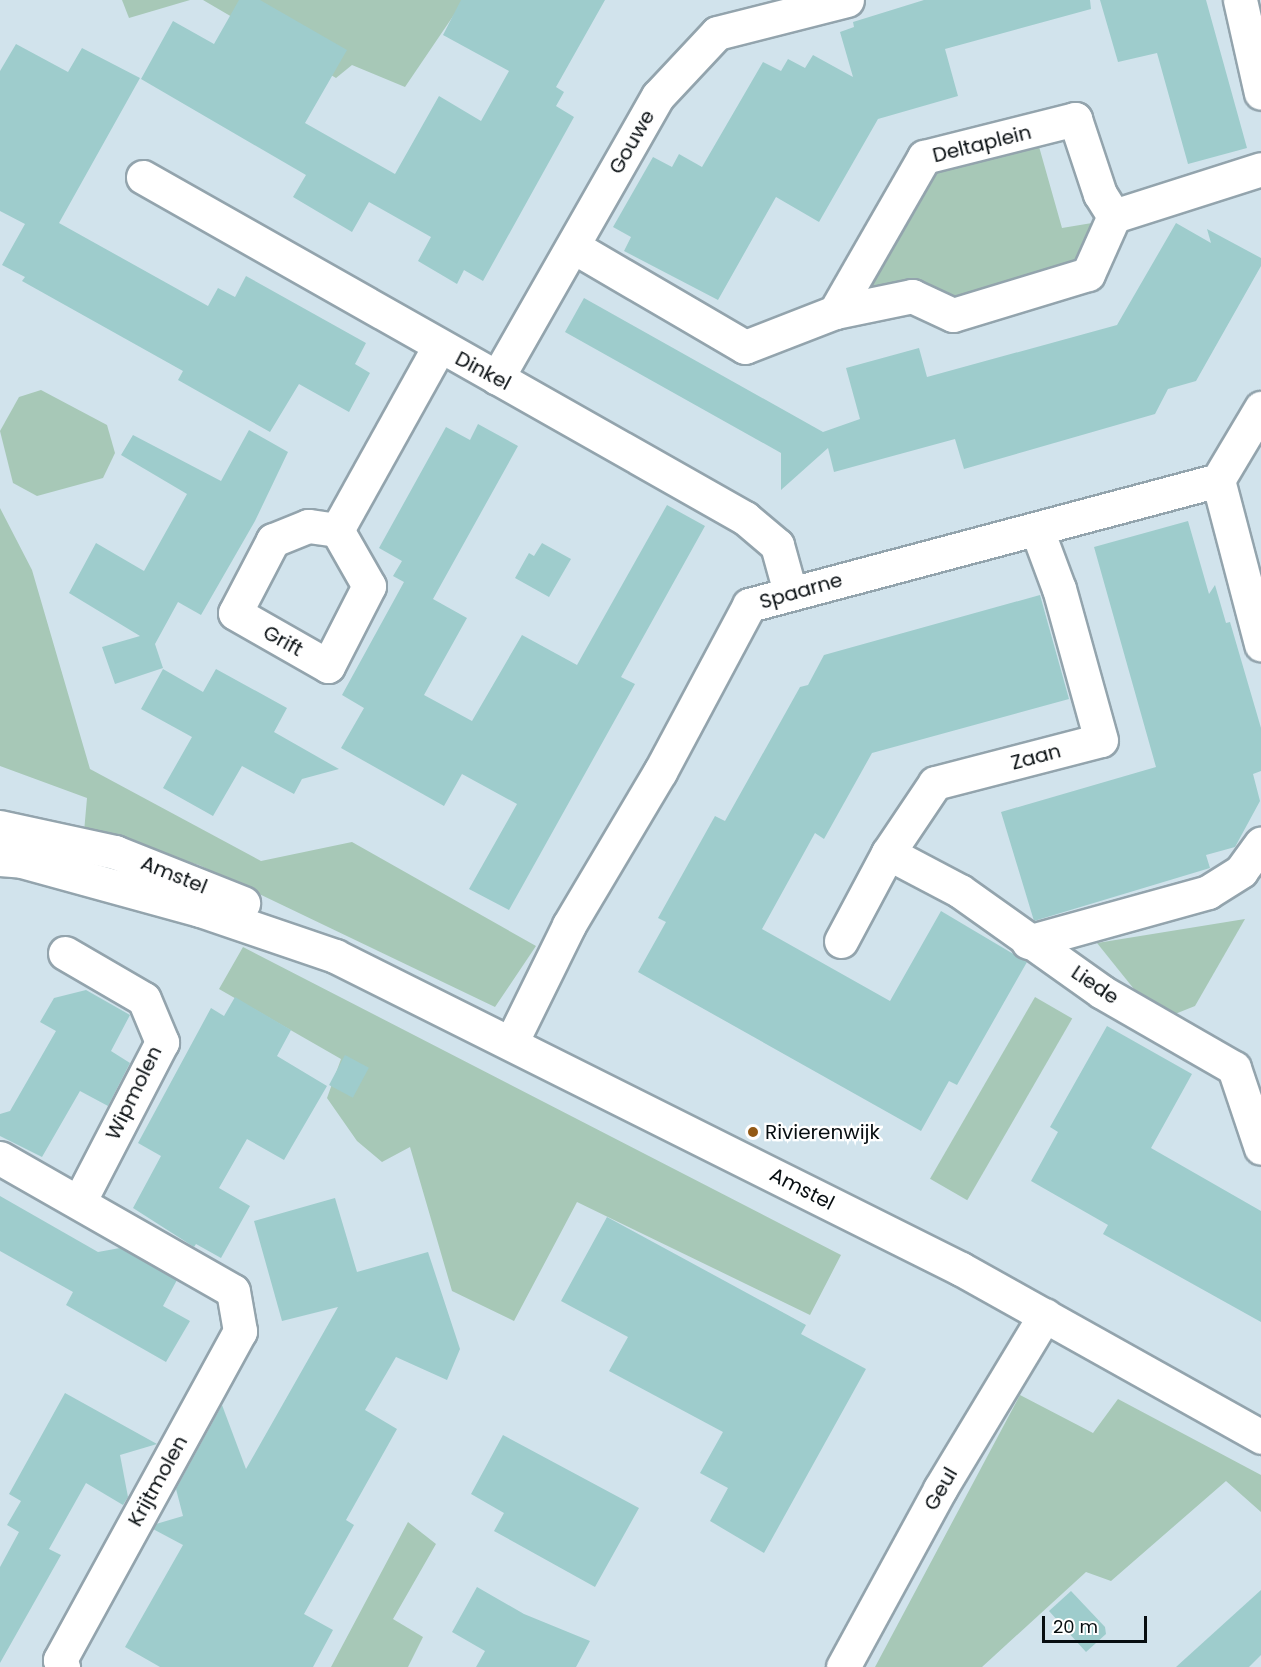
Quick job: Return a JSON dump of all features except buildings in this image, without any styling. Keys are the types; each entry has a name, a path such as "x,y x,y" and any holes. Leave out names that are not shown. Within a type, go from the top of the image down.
{"street":[{"path":"1240,0 1261,93"},
{"name":"Gouwe","path":"497,378 574,247 642,121 717,33 832,5"},
{"name":"Deltaplein","path":"835,312 924,157 1075,119 1100,194 1114,216"},
{"path":"574,247 745,346 835,312 912,296 953,315 1088,274 1114,216 1261,169"},
{"name":"Dinkel","path":"143,177 438,347 745,518 777,545 790,592"},
{"path":"337,530 438,347"},
{"path":"1261,408 1218,480 1261,644"},
{"name":"Spaarne","path":"512,1041 569,925 660,772 749,605 790,592 1036,530 1218,480"},
{"name":"Zaan","path":"841,941 888,853 935,783 1101,740 1059,589 1036,530"},
{"name":"Amstel","path":"0,827 115,852 267,912 334,956"},
{"path":"1028,942 1208,892 1241,871 1261,843"},
{"name":"Liede","path":"888,853 960,891 1028,942 1102,992 1234,1068 1261,1149"},
{"name":"Amstel","path":"0,859 200,910 334,956 512,1041 1258,1427"},
{"name":"Wipmolen","path":"65,953 144,999 162,1042 79,1202"},
{"path":"0,1158 79,1202"},
{"name":"Krijtmolen","path":"63,1667 60,1660 240,1330 233,1291 79,1202"},
{"name":"Geul","path":"843,1667 937,1494 1045,1315"}],"green space":[{"path":"122,0 190,0 129,18"},
{"path":"203,0 464,0 405,87 352,65 336,78"},
{"path":"1038,143 1062,228 1092,223 1093,236 1076,270 966,305 869,294 859,286 926,173"},
{"path":"41,390 107,425 115,453 103,478 37,496 13,483 0,431 19,397"},
{"path":"0,508 32,570 90,769 261,861 352,842 536,946 495,1007 199,865 84,832 87,798 0,766"},
{"path":"1245,919 1195,1006 1170,1016 1146,1004 1097,943"},
{"path":"243,947 841,1255 810,1315 577,1202 514,1321 452,1291 410,1147 382,1162 357,1141 327,1098 341,1059 219,989"},
{"path":"1035,997 1072,1018 967,1200 930,1179"},
{"path":"1020,1395 1093,1433 1118,1399 1261,1475 1261,1512 1226,1481 1111,1581 1086,1572 982,1667 875,1667"},
{"path":"408,1522 436,1544 393,1619 423,1637 408,1667 331,1667"}],"place":[{"name":"Rivierenwijk","path":"753,1132"}]}
